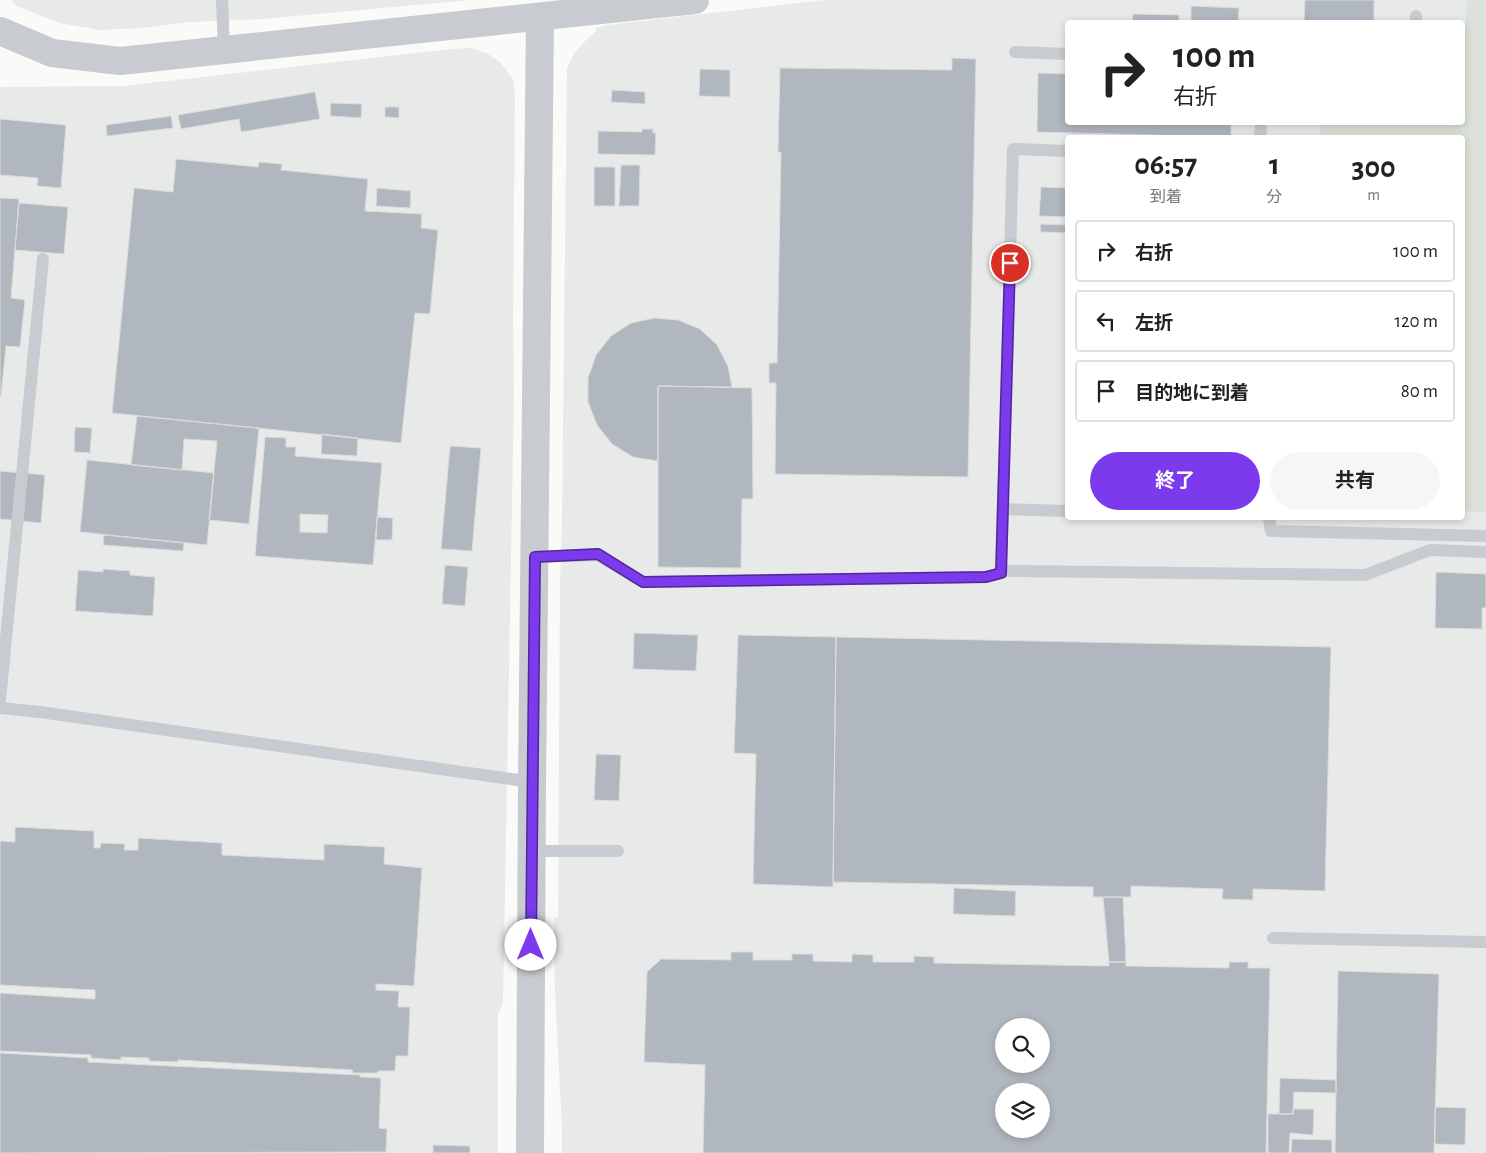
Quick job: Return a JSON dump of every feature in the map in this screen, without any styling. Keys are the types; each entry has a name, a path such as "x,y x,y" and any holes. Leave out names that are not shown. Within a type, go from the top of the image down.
{"street":[{"path":"0,30 52,53 120,61 695,0"},
{"path":"530,1153 540,16"}],"lane":[{"path":"222,0 224,50"},
{"path":"1015,52 1065,54"},
{"path":"1001,573 1013,149 1065,150"},
{"path":"0,700 43,259"},
{"path":"1003,509 1065,511"},
{"path":"1269,520 1271,531 1486,536"},
{"path":"535,557 598,554 643,582 986,577 1008,571 1366,575 1430,550 1486,552"},
{"path":"0,708 50,713 532,782"},
{"path":"532,851 618,851"},
{"path":"1273,938 1486,942"}],"shaded area":[{"path":"11,0 470,0 263,19 189,22 143,28 101,30 59,23 17,6"},
{"path":"824,0 1486,0 1486,1153 562,1153 555,992 554,918 558,917 560,584 567,69 573,55 596,31 596,28 607,25"},
{"path":"1467,0 1486,0 1486,512 1465,511 1465,135 1320,135 1320,125 1465,125"},
{"path":"472,48 488,54 501,63 513,79 515,93 514,392 503,1003 498,1014 498,1153 0,1153 0,87 123,86"}],"building":[{"path":"1305,0 1374,0 1374,20 1304,20"},
{"path":"1191,6 1239,8 1238,20 1191,20"},
{"path":"1133,14 1179,15 1179,20 1132,20"},
{"path":"952,58 976,59 968,477 775,474 776,383 769,383 769,363 777,363 781,152 778,152 780,68 952,70"},
{"path":"700,69 730,70 730,97 699,96"},
{"path":"1038,73 1065,74 1065,125 1231,125 1231,135 1037,132"},
{"path":"612,90 645,92 645,104 611,102"},
{"path":"315,92 320,119 241,132 239,119 181,129 178,115"},
{"path":"331,103 362,104 361,118 330,116"},
{"path":"385,107 399,107 399,118 385,117"},
{"path":"171,116 173,128 107,136 106,125"},
{"path":"0,119 66,125 61,188 37,186 38,178 0,175"},
{"path":"642,129 653,129 653,133 656,133 655,155 598,154 598,131 642,132"},
{"path":"176,159 258,167 259,162 282,164 281,170 368,179 365,211 422,214 421,228 438,230 430,314 415,313 401,443 112,413 134,188 173,192"},
{"path":"621,165 640,165 639,206 619,206"},
{"path":"594,167 615,167 615,206 594,206"},
{"path":"1041,187 1065,188 1065,217 1039,216"},
{"path":"377,188 411,191 410,208 376,206"},
{"path":"0,198 19,199 11,298 25,300 20,347 6,346 1,396 0,396"},
{"path":"19,203 68,207 64,254 15,250"},
{"path":"1040,224 1065,225 1065,233 1041,232"},
{"path":"655,318 678,320 700,329 717,345 728,366 732,387 658,386 658,461 633,457 612,444 597,425 588,402 588,378 596,355 611,336 631,323"},
{"path":"658,386 752,388 753,499 742,499 741,568 658,567"},
{"path":"137,416 259,428 249,524 209,520 217,441 184,439 182,470 131,465"},
{"path":"75,427 92,428 90,453 74,452"},
{"path":"322,434 358,438 357,456 321,454"},
{"path":"265,437 286,438 286,447 296,447 295,456 382,463 373,565 255,556","holes":["300,514 328,515 327,533 300,532"]},
{"path":"450,446 481,448 472,551 441,549"},
{"path":"87,460 214,473 207,545 80,532"},
{"path":"0,471 45,475 41,523 0,519"},
{"path":"377,517 393,518 392,540 376,540"},
{"path":"104,535 184,543 183,551 103,545"},
{"path":"445,565 468,567 465,606 442,604"},
{"path":"103,569 130,571 130,575 155,577 153,616 75,611 78,570 103,572"},
{"path":"1436,572 1486,574 1486,608 1482,608 1482,629 1435,628"},
{"path":"634,633 698,635 696,671 633,669"},
{"path":"738,635 836,637 833,887 753,884 756,754 734,753"},
{"path":"836,637 1331,647 1325,891 1253,889 1253,900 1222,899 1223,889 1131,886 1131,897 1093,897 1093,887 833,882"},
{"path":"596,754 621,755 619,801 594,800"},
{"path":"15,827 94,831 94,848 100,848 101,843 125,844 124,850 138,850 138,838 222,843 222,855 324,860 324,844 385,847 384,864 422,868 414,986 376,984 376,990 399,991 398,1007 410,1007 408,1056 396,1056 395,1071 353,1073 352,1070 178,1060 178,1062 149,1061 149,1058 121,1057 121,1060 91,1058 91,1055 0,1051 0,993 95,999 95,990 0,985 0,841 15,842"},
{"path":"954,888 1016,891 1015,916 953,914"},
{"path":"1103,897 1123,897 1126,962 1109,962"},
{"path":"731,952 753,952 753,960 792,960 792,954 813,954 813,961 852,962 852,954 873,955 873,962 914,962 914,956 934,957 934,963 1109,966 1109,962 1126,962 1126,966 1229,968 1229,962 1248,962 1248,968 1270,968 1266,1153 703,1153 705,1065 644,1062 647,972 661,959 731,960"},
{"path":"1338,971 1439,974 1434,1153 1335,1153"},
{"path":"0,1053 88,1058 88,1062 360,1075 360,1077 381,1078 379,1128 387,1129 386,1152 0,1153"},
{"path":"1280,1078 1336,1080 1336,1093 1294,1092 1293,1114 1279,1114"},
{"path":"1435,1107 1466,1108 1465,1145 1435,1144"},
{"path":"1293,1109 1314,1109 1313,1135 1290,1133 1289,1153 1268,1153 1268,1114 1293,1114"},
{"path":"1292,1139 1332,1140 1332,1153 1291,1153"},
{"path":"433,1145 470,1146 470,1153 433,1153"}],"route":[{"path":"531,945 535,557 598,554 643,582 986,577 1001,573 1010,263"}]}
